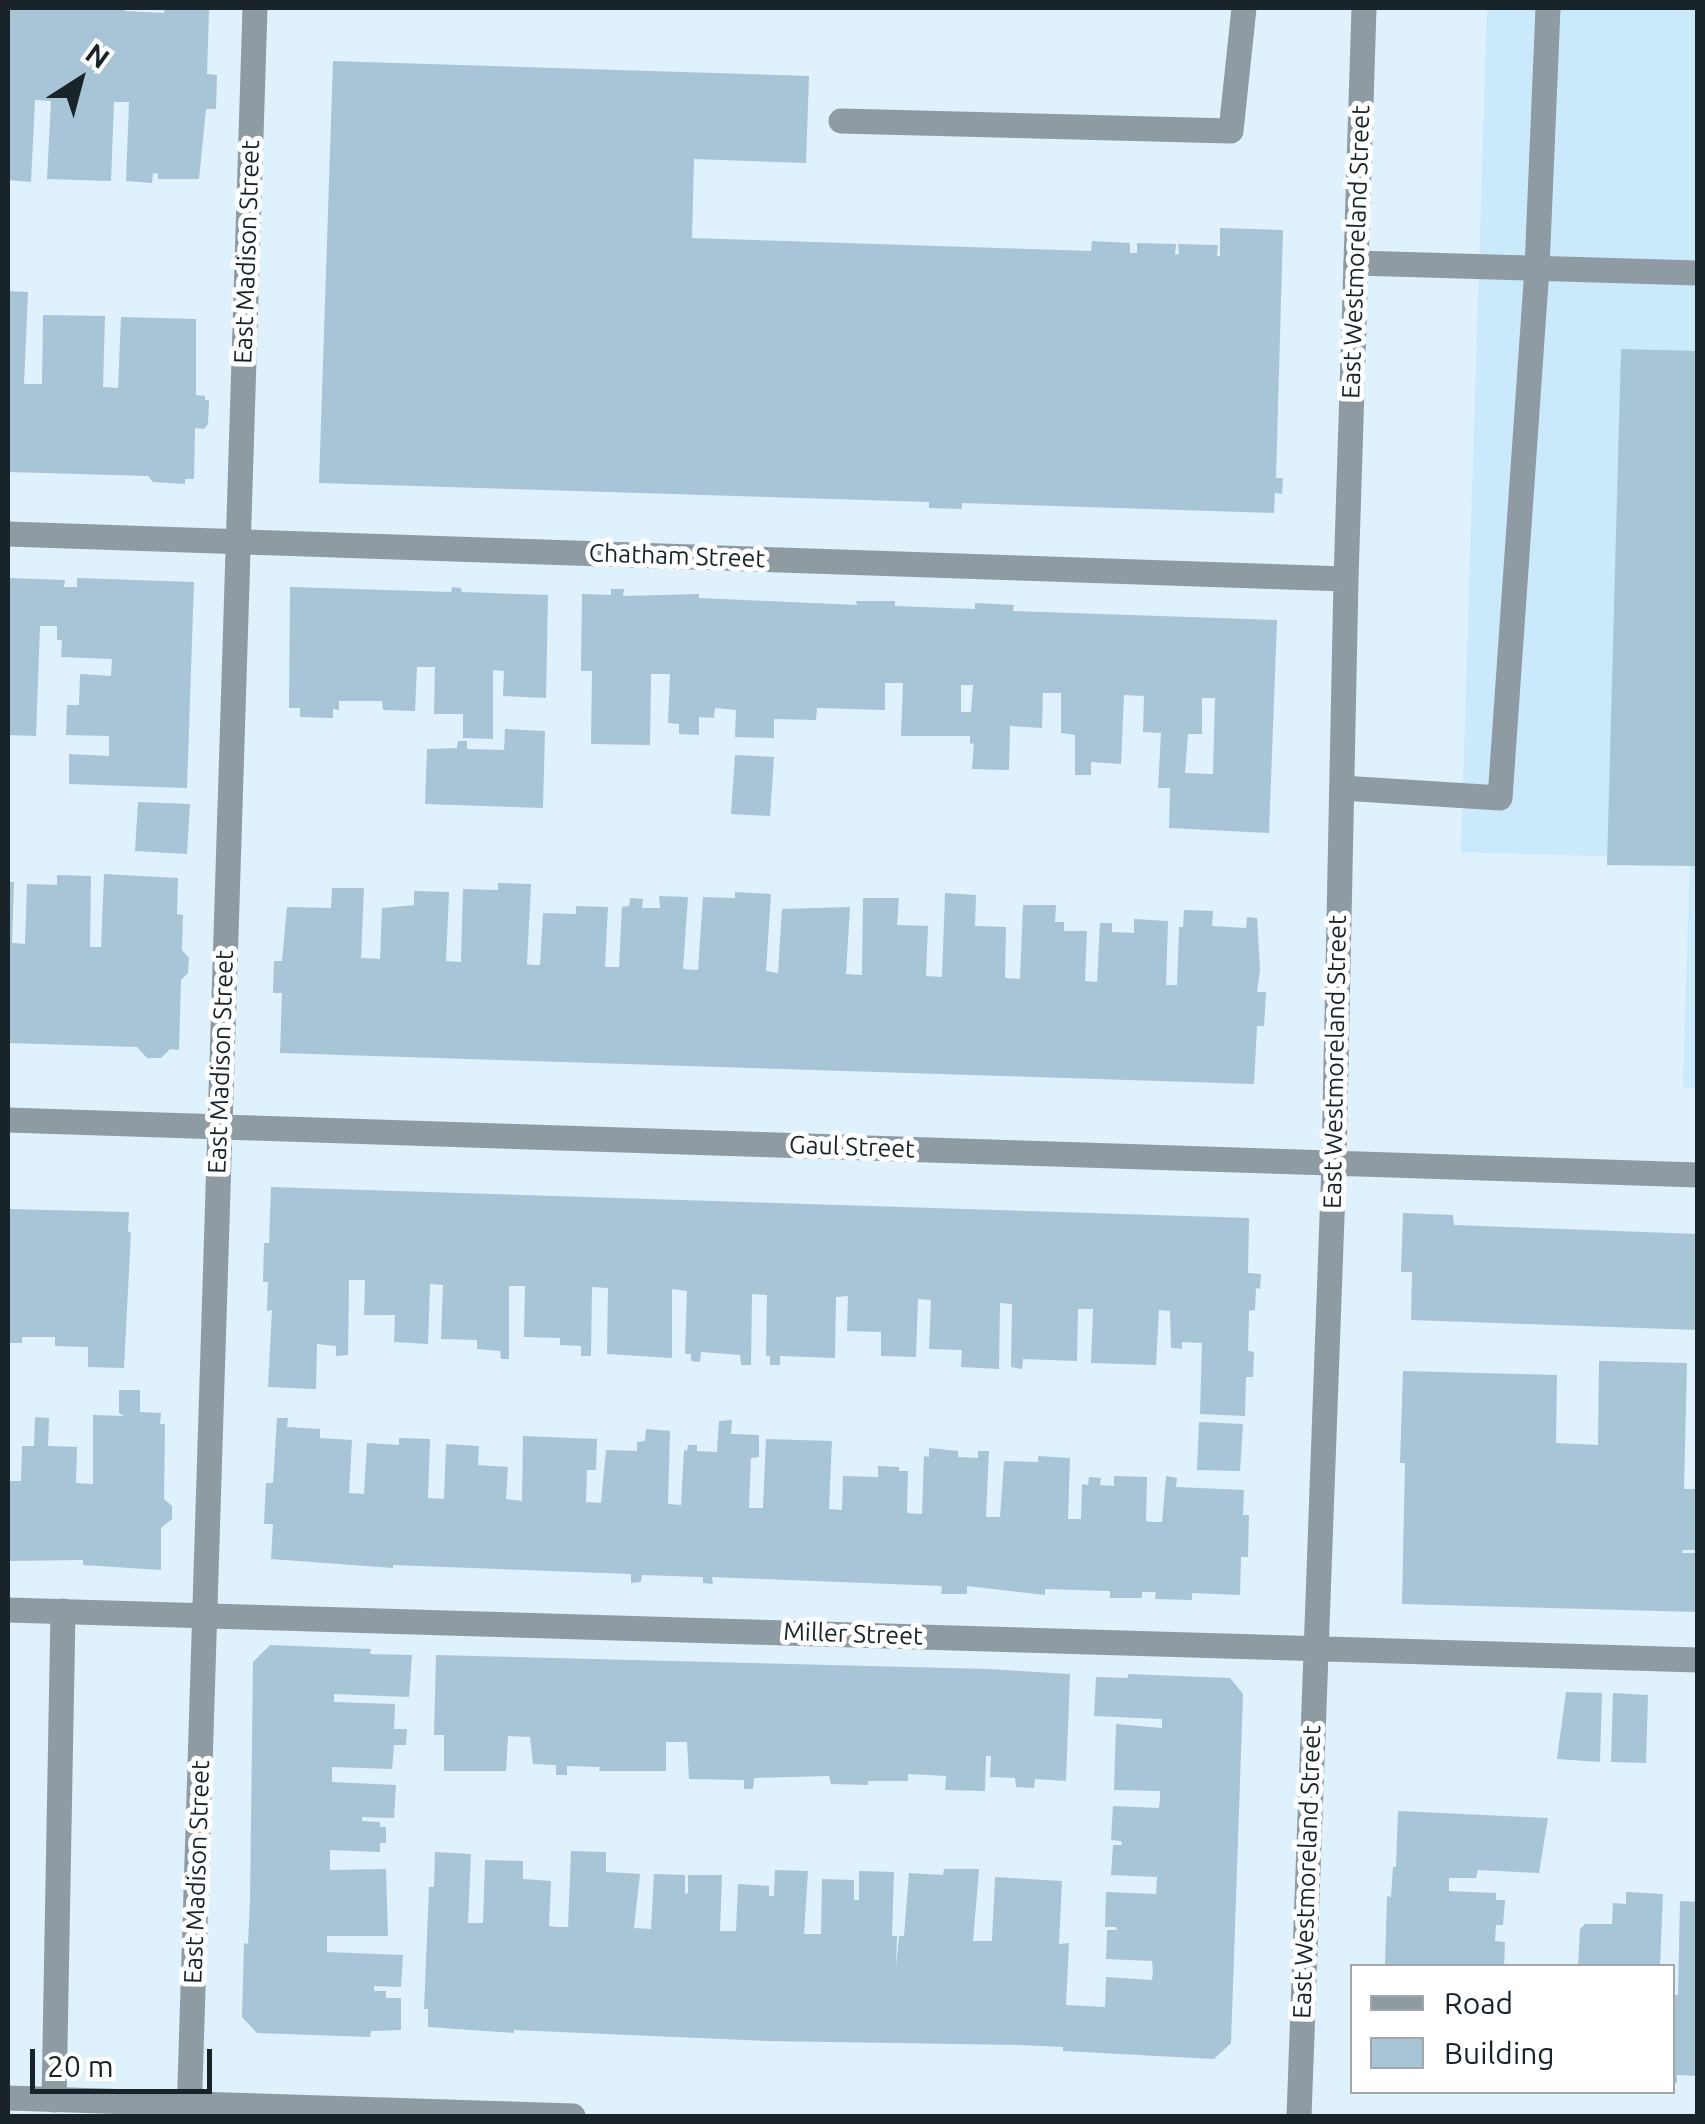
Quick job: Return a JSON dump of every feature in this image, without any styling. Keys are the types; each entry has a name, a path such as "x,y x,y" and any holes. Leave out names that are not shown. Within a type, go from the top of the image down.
{"street":[{"name":"East Madison Street","path":"189,2110 255,8"},
{"path":"841,120 1232,131 1244,8"},
{"name":"East Westmoreland Street","path":"1299,2116 1334,1163 1346,579 1364,8"},
{"path":"1342,788 1500,798 1537,268 1548,8"},
{"path":"1356,263 1698,273"},
{"name":"Chatham Street","path":"8,534 1346,579"},
{"name":"Gaul Street","path":"8,1120 1698,1175"},
{"name":"Miller Street","path":"8,1610 1698,1660"},
{"path":"54,2100 64,1612"},
{"path":"8,2098 189,2110 573,2116"}],"shaded area":[{"path":"1487,8 1697,8 1697,1088 1683,1087 1690,859 1461,852"}],"building":[{"path":"8,8 124,8 164,13 165,8 209,10 207,74 217,75 216,109 206,109 199,179 158,179 158,174 153,173 152,183 126,181 129,102 114,102 111,181 47,179 51,101 35,100 31,182 8,180"},
{"path":"333,61 809,76 806,163 694,159 692,238 1091,251 1092,241 1130,243 1130,253 1137,253 1137,243 1176,244 1175,255 1179,254 1178,244 1218,245 1220,256 1220,228 1283,230 1276,478 1283,478 1282,494 1275,493 1274,513 962,503 962,509 929,508 929,502 319,483"},
{"path":"8,291 28,292 24,384 42,384 43,315 105,316 103,387 118,388 121,317 196,319 196,395 209,400 208,424 204,429 195,428 194,479 185,479 185,484 153,482 148,476 8,472"},
{"path":"1621,349 1698,351 1698,866 1607,865"},
{"path":"8,578 65,580 64,587 77,587 77,578 194,582 187,788 69,784 69,754 109,756 109,736 66,735 67,705 79,705 80,674 111,676 112,659 61,657 62,640 57,640 57,626 40,626 36,736 8,735"},
{"path":"290,587 451,592 452,587 461,588 462,592 548,595 546,698 503,696 504,671 493,670 493,739 463,738 463,714 434,714 435,667 417,667 415,711 383,710 382,701 339,701 333,718 300,717 300,708 289,708"},
{"path":"611,589 624,589 623,596 699,594 699,598 857,605 856,601 895,601 895,606 975,609 975,603 1014,605 1013,611 1277,620 1269,833 1169,828 1170,788 1158,788 1161,733 1143,732 1144,696 1124,695 1121,764 1091,762 1091,775 1075,775 1075,735 1061,733 1061,693 1043,693 1042,728 1010,726 1009,770 972,769 974,743 970,744 970,736 901,736 903,683 885,683 885,710 817,708 816,720 774,719 774,738 735,737 736,710 715,708 714,718 699,717 699,735 679,734 679,724 668,723 670,674 651,674 650,745 591,744 592,671 581,671 582,594 611,595","holes":["961,685 973,685 971,712 961,712","1202,698 1215,698 1213,774 1185,773 1188,734 1202,734"]},
{"path":"505,729 545,731 543,808 425,804 427,749 457,748 458,741 467,741 467,749 504,750"},
{"path":"735,755 774,757 770,816 731,814"},
{"path":"138,802 190,804 187,854 135,851"},
{"path":"104,874 178,878 177,914 183,915 182,950 189,958 188,973 181,980 179,1050 170,1049 161,1058 147,1058 137,1047 8,1043 8,882 14,882 12,943 25,944 27,884 57,885 57,875 91,876 90,947 101,947"},
{"path":"498,883 531,884 527,964 533,965 540,965 543,913 576,914 576,906 608,907 605,967 619,967 622,907 629,906 630,898 643,899 642,908 660,908 659,896 688,897 683,969 698,970 703,897 735,898 735,892 771,894 766,971 778,973 782,909 850,907 846,974 862,975 863,898 899,898 897,925 928,926 926,976 942,977 945,893 976,895 975,926 1006,927 1005,978 1020,979 1023,905 1056,905 1055,922 1064,922 1064,931 1087,931 1085,981 1097,982 1100,923 1112,923 1112,932 1134,933 1134,919 1168,921 1166,985 1177,985 1179,927 1183,927 1184,910 1213,911 1212,926 1246,928 1247,917 1257,918 1257,992 1266,992 1264,1026 1257,1026 1254,1084 280,1053 282,993 273,993 274,961 282,961 287,907 331,908 332,888 364,888 361,958 380,959 382,908 414,905 414,891 449,892 446,961 461,962 463,889 498,890"},
{"path":"271,1187 1249,1218 1248,1273 1261,1274 1255,1310 1249,1311 1248,1351 1254,1352 1253,1377 1246,1377 1245,1416 1200,1414 1202,1343 1182,1342 1182,1349 1171,1348 1170,1311 1159,1310 1156,1365 1091,1363 1093,1309 1078,1309 1077,1361 1023,1359 1022,1369 1011,1367 1012,1304 1000,1303 999,1369 961,1367 962,1350 929,1349 931,1300 918,1299 916,1357 881,1356 881,1332 847,1331 848,1296 836,1297 835,1358 780,1356 780,1365 770,1365 770,1356 766,1356 767,1295 752,1294 751,1365 741,1365 740,1355 701,1352 700,1362 691,1361 691,1354 685,1354 687,1291 672,1289 672,1358 607,1354 608,1288 592,1287 591,1356 581,1356 581,1346 560,1345 560,1338 524,1337 525,1286 509,1286 509,1359 501,1359 500,1351 477,1349 477,1340 441,1339 443,1285 430,1284 428,1344 394,1342 395,1315 364,1315 365,1280 349,1280 348,1355 336,1356 336,1346 317,1344 316,1389 268,1387 272,1310 267,1311 268,1282 263,1282"},
{"path":"8,1209 129,1212 124,1368 88,1367 88,1347 55,1346 55,1337 22,1337 22,1343 8,1343"},
{"path":"1403,1213 1453,1215 1454,1225 1698,1234 1698,1330 1411,1320 1412,1272 1401,1272"},
{"path":"1599,1361 1687,1363 1684,1489 1698,1489 1698,1550 1682,1553 1698,1553 1698,1612 1402,1604 1403,1371 1557,1375 1556,1443 1598,1445"},
{"path":"119,1390 140,1390 140,1412 161,1413 160,1424 165,1424 164,1499 172,1506 172,1519 161,1528 161,1570 83,1565 83,1560 8,1561 8,1481 21,1481 22,1446 34,1446 35,1417 49,1418 48,1446 77,1447 76,1483 93,1484 93,1415 124,1416 119,1413"},
{"path":"277,1418 288,1418 287,1427 320,1429 320,1438 352,1440 349,1493 364,1494 367,1443 399,1445 399,1438 430,1439 428,1498 444,1499 446,1444 479,1446 478,1465 508,1467 506,1499 522,1501 523,1436 597,1439 596,1470 587,1470 586,1502 601,1503 606,1450 637,1451 637,1442 645,1441 646,1429 670,1431 668,1504 681,1505 684,1450 688,1445 697,1445 697,1451 717,1452 719,1421 732,1420 731,1434 759,1435 759,1457 751,1458 749,1508 763,1508 766,1439 832,1441 829,1509 842,1510 843,1476 878,1477 878,1466 899,1467 899,1471 908,1471 907,1513 922,1514 924,1456 929,1457 929,1448 958,1451 958,1457 978,1458 978,1451 989,1451 986,1517 1000,1517 1004,1461 1038,1462 1038,1456 1070,1458 1068,1519 1081,1519 1082,1484 1088,1485 1089,1477 1101,1478 1100,1485 1114,1486 1114,1476 1147,1477 1146,1521 1154,1522 1162,1522 1166,1476 1177,1478 1176,1487 1244,1490 1243,1515 1249,1515 1248,1557 1241,1557 1240,1595 1192,1593 1192,1600 1155,1599 1156,1592 1142,1592 1142,1598 1110,1598 1110,1591 1045,1589 1045,1595 967,1586 967,1594 941,1594 942,1586 712,1577 713,1584 703,1583 703,1577 642,1575 641,1582 631,1583 631,1574 393,1568 271,1559 273,1524 264,1524 266,1483 273,1483"},
{"path":"1199,1422 1243,1424 1240,1471 1197,1470"},
{"path":"270,1645 371,1649 370,1654 412,1655 409,1697 334,1694 334,1702 395,1704 394,1729 407,1729 406,1745 394,1745 392,1769 332,1767 332,1782 396,1785 394,1818 362,1817 362,1821 380,1822 380,1827 386,1827 386,1843 380,1843 380,1852 330,1850 330,1870 386,1869 388,1936 327,1936 327,1952 403,1955 401,1987 374,1986 374,1991 386,1991 386,1998 401,1998 401,2030 371,2031 370,2037 257,2033 242,2017 244,1943 248,1944 250,1900 253,1662"},
{"path":"436,1655 1070,1674 1066,1781 1035,1779 1034,1788 1016,1787 1015,1778 990,1777 991,1756 986,1756 985,1791 945,1790 946,1776 908,1774 908,1781 868,1781 868,1785 831,1784 829,1776 754,1778 753,1789 744,1789 744,1780 689,1779 687,1742 666,1742 666,1771 599,1771 600,1767 567,1766 567,1775 556,1775 556,1765 533,1764 530,1737 508,1736 506,1771 444,1771 444,1735 434,1735"},
{"path":"1128,1674 1230,1678 1243,1694 1231,2043 1214,2059 1020,2045 768,2041 428,2027 428,2009 424,2009 429,1887 434,1887 435,1852 471,1854 468,1923 483,1923 485,1860 523,1861 523,1879 551,1881 549,1926 558,1927 568,1927 571,1851 606,1852 606,1872 640,1874 634,1928 651,1929 654,1874 685,1875 685,1894 688,1875 722,1875 720,1931 736,1931 738,1884 769,1886 769,1896 774,1896 775,1870 808,1871 804,1934 821,1934 822,1879 854,1880 854,1900 859,1900 859,1871 894,1872 892,1936 897,1936 896,1967 899,1936 904,1936 909,1873 943,1875 944,1869 979,1869 973,1941 992,1941 995,1877 1062,1881 1059,1944 1069,1943 1066,2005 1105,2007 1106,1977 1152,1980 1153,1971 1152,1961 1106,1959 1107,1930 1117,1930 1105,1927 1106,1892 1156,1894 1157,1877 1111,1875 1113,1845 1122,1845 1121,1841 1111,1840 1113,1806 1159,1808 1160,1800 1160,1791 1114,1790 1116,1724 1162,1728 1162,1719 1094,1716 1096,1677 1128,1678"},
{"path":"1566,1692 1602,1693 1600,1762 1557,1759"},
{"path":"1613,1693 1648,1695 1646,1763 1611,1762"},
{"path":"1398,1811 1548,1818 1539,1873 1478,1870 1476,1878 1449,1878 1449,1891 1496,1893 1496,1900 1505,1900 1503,1925 1496,1925 1495,1941 1505,1942 1504,1964 1385,1964 1387,1896 1391,1897"},
{"path":"1626,1892 1663,1894 1660,1964 1578,1964 1580,1929 1585,1924 1612,1924 1613,1903 1626,1904"},
{"path":"1680,1901 1698,1902 1698,2076 1677,2075 1675,2083"}]}
